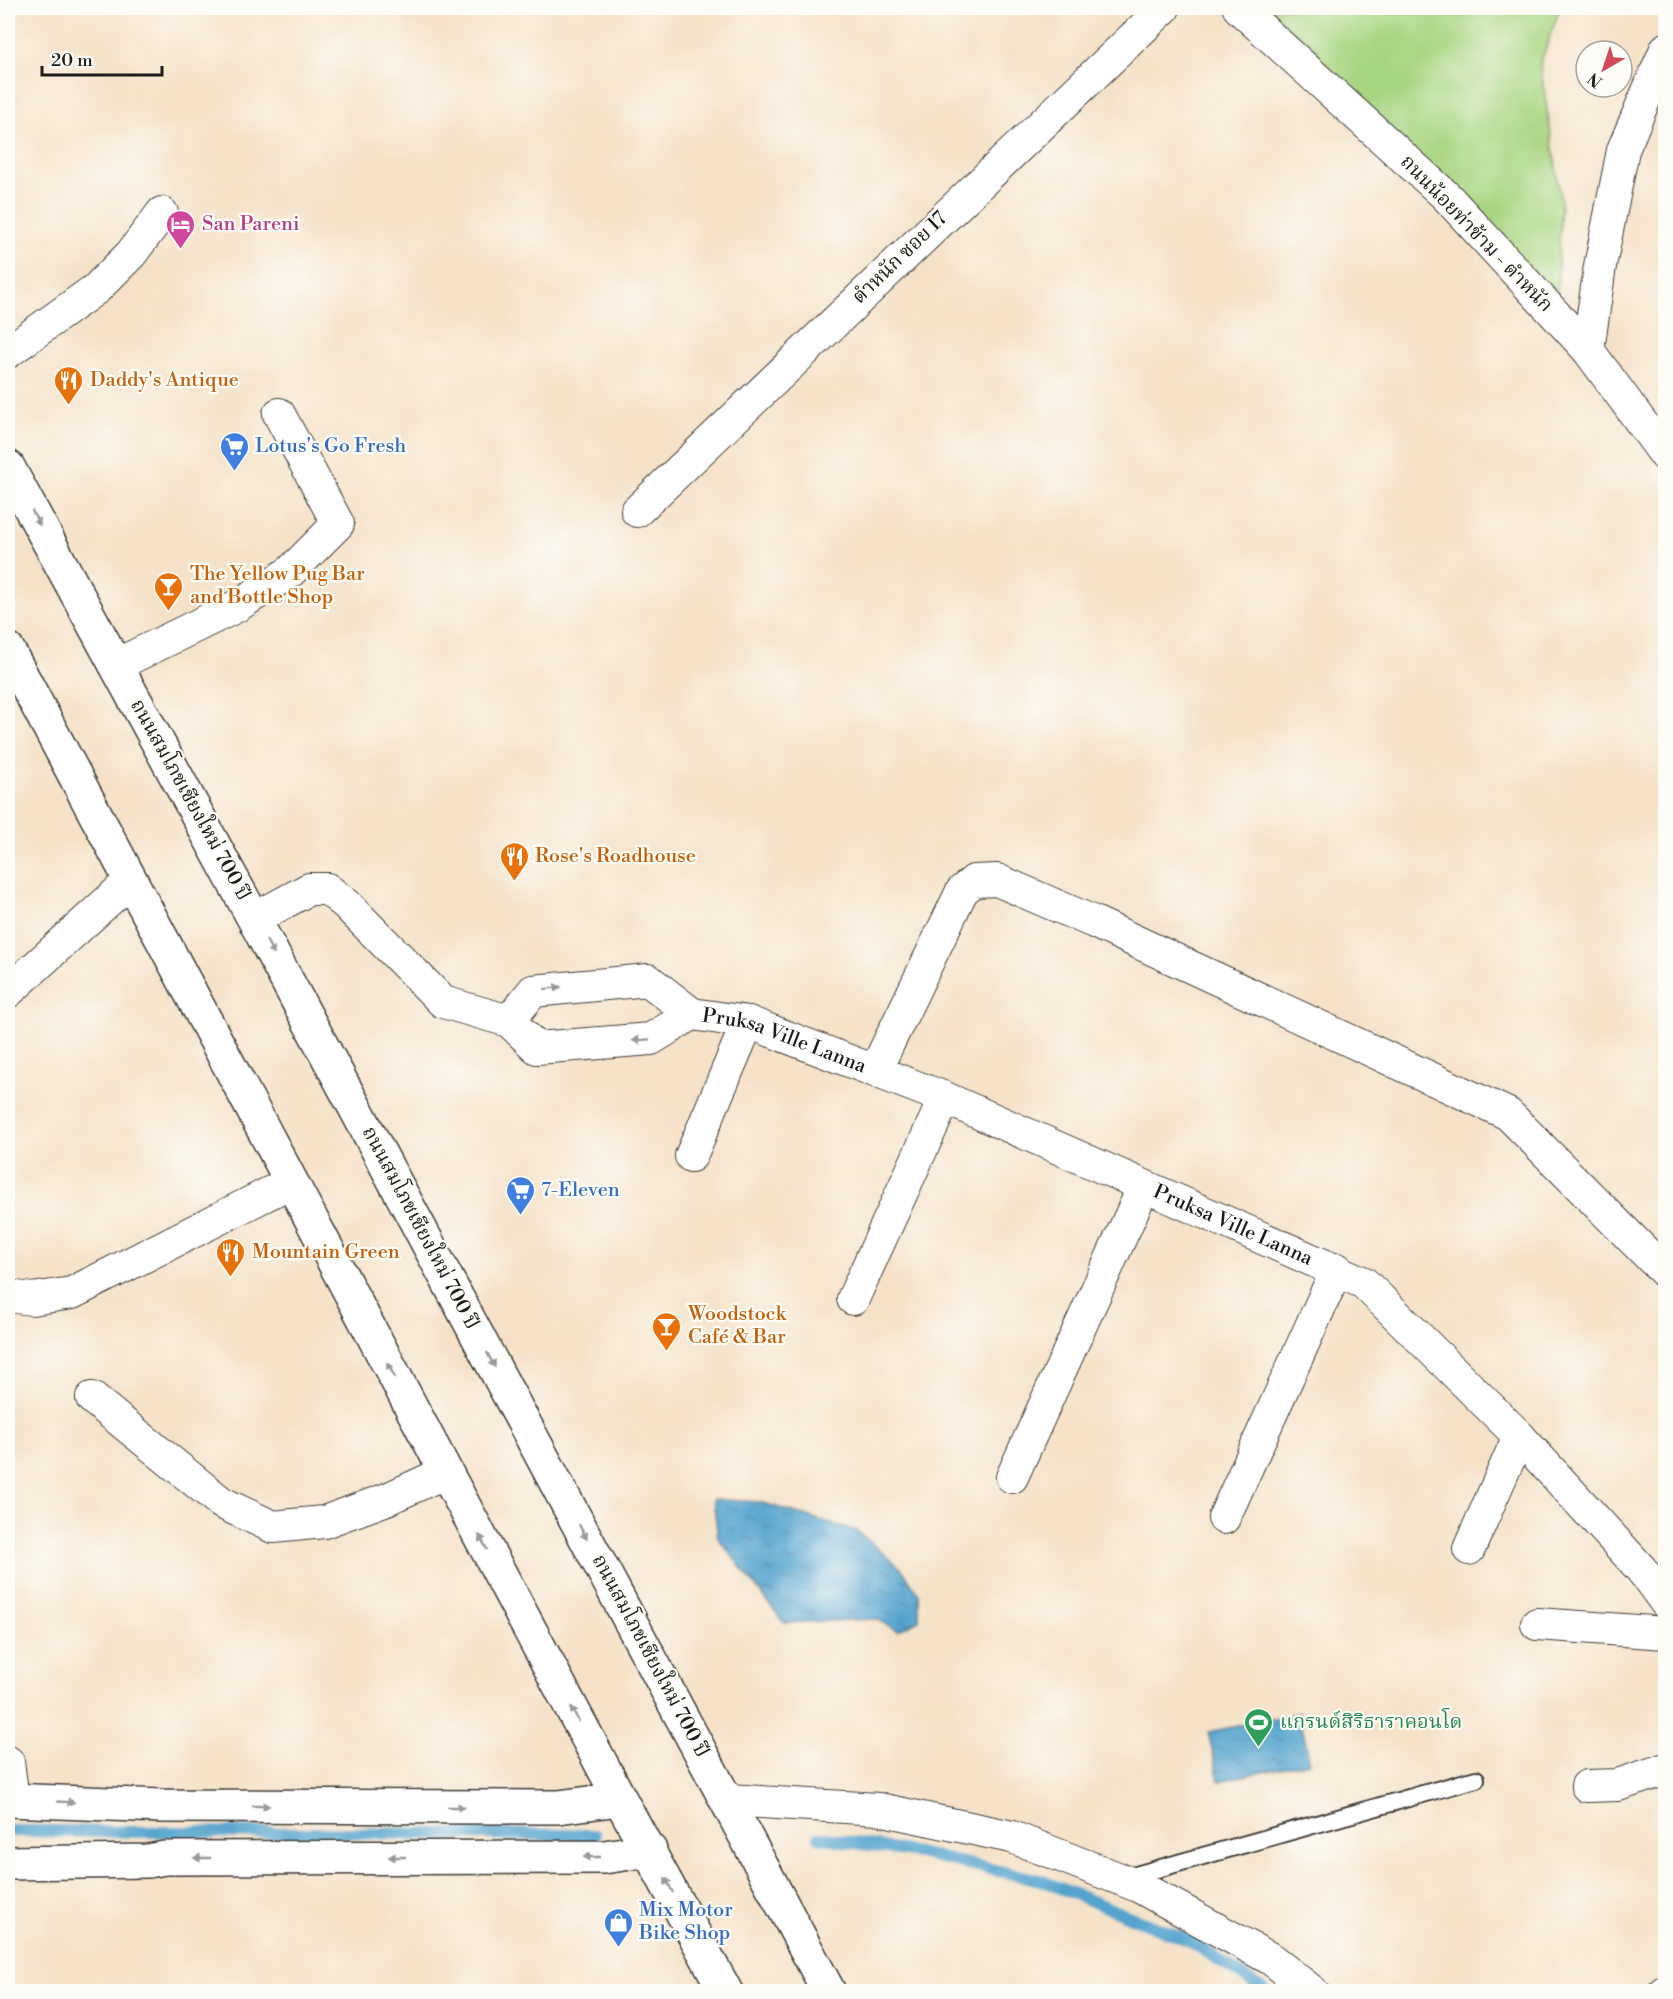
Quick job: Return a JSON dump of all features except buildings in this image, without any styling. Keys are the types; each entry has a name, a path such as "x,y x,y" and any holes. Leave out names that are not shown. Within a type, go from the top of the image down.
{"main road":[{"name":"ถนนสมโภชเชียงใหม่ 700 ปี","path":"8,467 254,919 829,1992"},
{"path":"8,650 620,1799 726,1992"},
{"path":"10,1800 162,1806 558,1807 620,1799"},
{"path":"8,1863 148,1861 165,1858 604,1857 650,1850"}],"street":[{"name":"ตำหนัก ซอย 17","path":"637,511 1164,8"},
{"name":"ถนนน้อยท่าข้าม - ตำหนัก","path":"1239,8 1446,196 1588,351 1665,456"},
{"path":"1588,351 1600,266 1623,150 1665,49"},
{"path":"8,352 97,288 130,254 162,213"},
{"path":"116,665 237,606 290,572 338,524 279,414"},
{"path":"875,1071 962,891 974,881 997,880 1094,922 1508,1114 1665,1273"},
{"path":"8,992 130,881"},
{"path":"254,919 309,889 327,889 346,904 442,1002 509,1021"},
{"name":"Pruksa Ville Lanna","path":"692,1014 651,1039 537,1048 509,1021 533,991 648,980 692,1014 748,1022 945,1098 1337,1269 1364,1283 1653,1568 1665,1603"},
{"path":"691,1156 748,1022"},
{"path":"853,1299 945,1098"},
{"path":"8,1296 32,1299 72,1293 291,1182"},
{"path":"1012,1477 1144,1186"},
{"path":"1224,1518 1337,1269"},
{"path":"92,1398 222,1503 273,1527 324,1522 387,1499 446,1472"},
{"path":"1469,1549 1519,1436"},
{"path":"1537,1624 1665,1633"},
{"path":"8,1762 10,1800"},
{"path":"1587,1786 1618,1785 1665,1769"},
{"path":"727,1800 879,1809 1012,1837 1121,1879 1271,1959 1314,1992"}],"lane":[{"path":"1121,1879 1476,1779"}],"green space":[{"path":"1262,8 1560,8 1540,64 1561,200 1557,297"}],"water":[{"path":"713,1499 760,1502 857,1531 902,1569 919,1594 919,1620 898,1631 877,1619 784,1623 718,1538"},
{"name":"แกรนด์สิริธาราคอนโด","path":"1299,1713 1310,1762 1219,1781 1208,1732"}],"waterway":[{"path":"8,1831 595,1835"},
{"path":"819,1837 918,1853 1040,1880 1190,1941 1267,1992"}],"place":[{"name":"San Pareni","path":"181,250"},
{"name":"Daddy's Antique","path":"69,406"},
{"name":"Lotus's Go Fresh","path":"234,472"},
{"name":"The Yellow Pug Bar and Bottle Shop","path":"169,612"},
{"name":"Rose's Roadhouse","path":"514,882"},
{"name":"7-Eleven","path":"520,1216"},
{"name":"Mountain Green","path":"231,1278"},
{"name":"Woodstock Café & Bar","path":"667,1352"},
{"name":"แกรนด์สิริธาราคอนโด","path":"1259,1748"},
{"name":"Mix Motor Bike Shop","path":"618,1948"}]}
